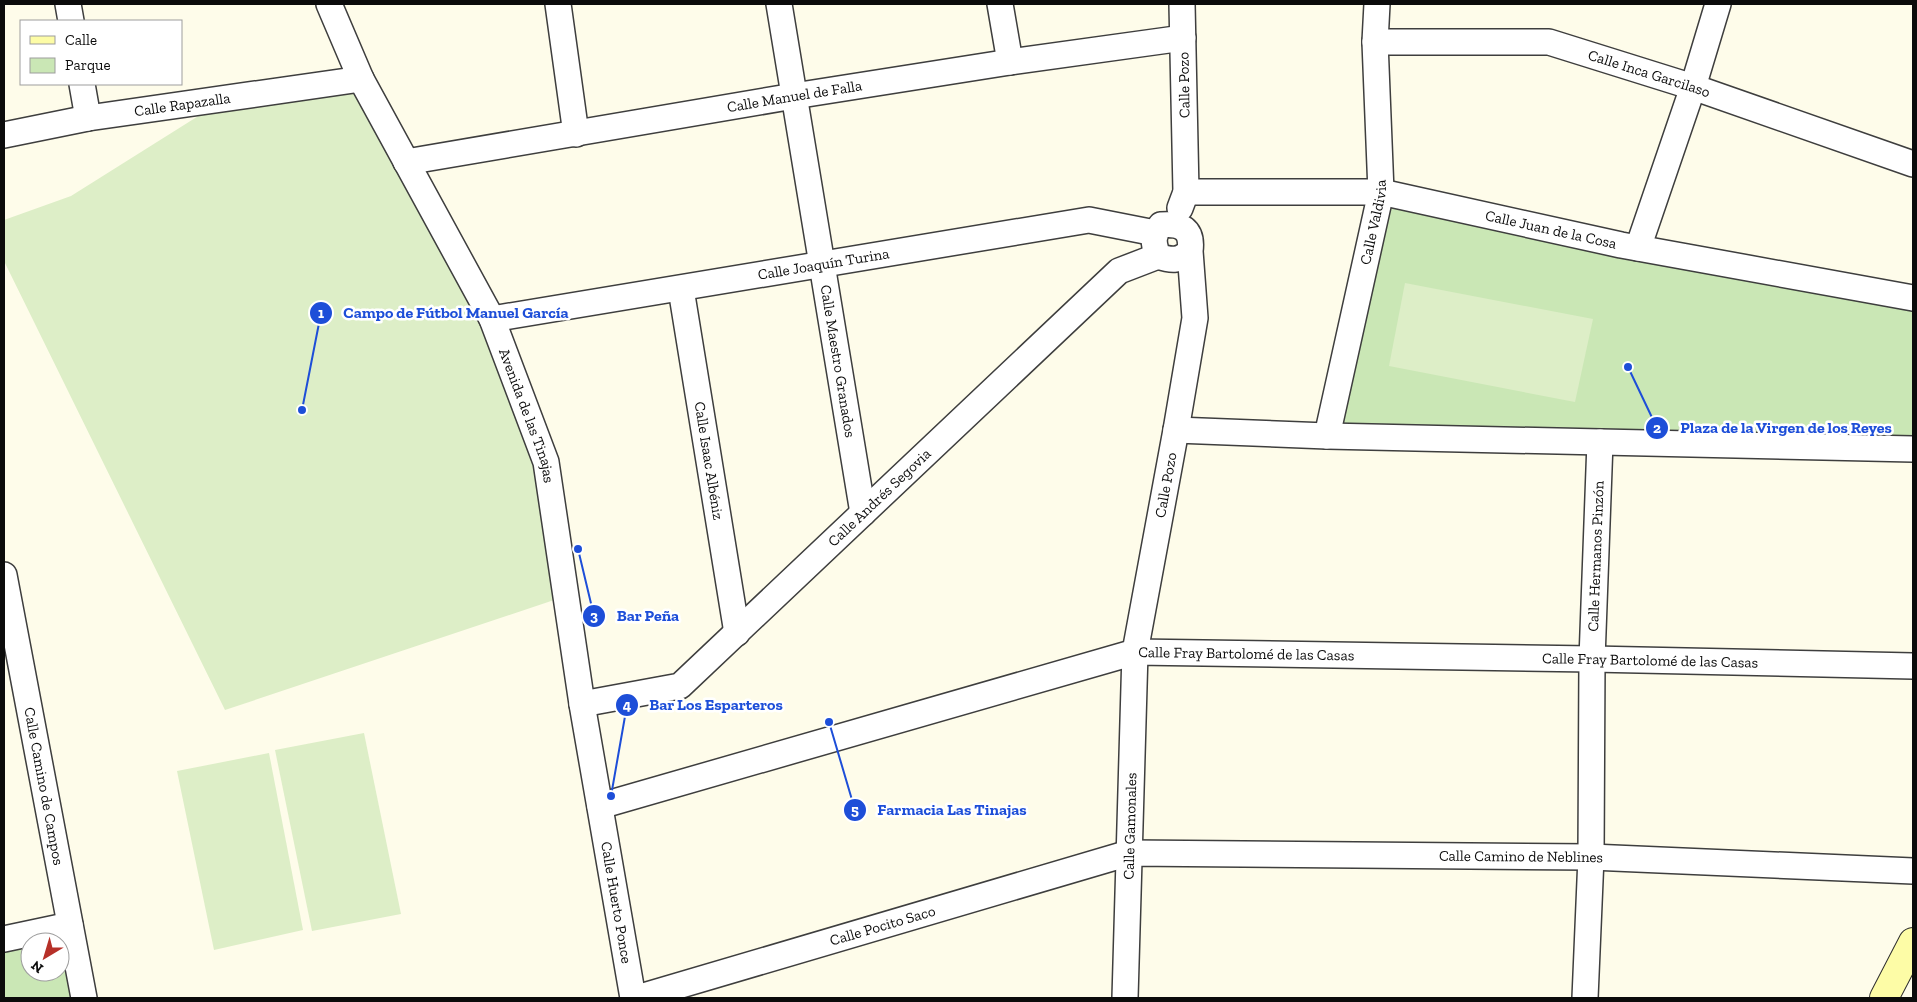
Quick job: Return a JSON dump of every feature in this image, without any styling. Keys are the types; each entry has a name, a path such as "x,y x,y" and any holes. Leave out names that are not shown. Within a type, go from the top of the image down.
{"street":[{"path":"68,4 71,20"},
{"name":"Avenida de las Tinajas","path":"329,4 361,79 492,319 546,462 582,704 600,806"},
{"path":"558,4 576,134"},
{"name":"Calle Maestro Granados","path":"779,4 863,513"},
{"path":"1000,4 1010,62"},
{"name":"Calle Pozo","path":"1135,652 1195,318 1169,245 1186,192 1182,4"},
{"name":"Calle Valdivia","path":"1327,436 1381,192 1375,42 1377,4"},
{"path":"1638,248 1693,87 1718,4"},
{"name":"Calle Manuel de Falla","path":"406,162 794,96 1010,62 1183,38"},
{"name":"Calle Inca Garcilaso","path":"1375,42 1549,42 1693,87 1913,164"},
{"name":"Calle Rapazalla","path":"4,135 88,118 361,79"},
{"path":"82,85 88,118"},
{"name":"Calle Juan de la Cosa","path":"1186,192 1381,192 1638,248 1913,298"},
{"name":"Calle Joaquín Turina","path":"492,319 1089,220 1169,245"},
{"name":"Calle Andrés Segovia","path":"582,704 680,686 1118,271 1169,245"},
{"name":"Calle Isaac Albéniz","path":"681,289 737,633"},
{"path":"1176,430 1327,436 1913,449"},
{"name":"Calle Hermanos Pinzón","path":"1585,998 1590,857 1592,659 1600,442"},
{"name":"Calle Camino de Campos","path":"4,575 84,998"},
{"name":"Calle Fray Bartolomé de las Casas","path":"600,806 1135,652 1913,666"},
{"name":"Calle Gamonales","path":"1125,998 1135,652"},
{"name":"Calle Huerto Ponce","path":"600,806 633,998"},
{"name":"Calle Camino de Neblines","path":"1129,853 1590,857 1913,871"},
{"name":"Calle Pocito Saco","path":"637,998 1129,853"},
{"path":"4,939 70,925"},
{"path":"1884,998 1913,942"}],"green space":[{"path":"361,79 406,162 546,462 566,596 225,710 4,261 4,220 71,196 227,98"},
{"path":"1381,192 1913,298 1913,449 1327,436"},
{"path":"1405,283 1593,319 1575,402 1389,366"},
{"path":"364,733 401,914 312,931 275,750"},
{"path":"269,753 303,930 214,950 177,771"},
{"path":"70,925 84,998 4,998 4,939 20,936 20,982 70,982 70,932 37,932"}],"place":[{"name":"Plaza de la Virgen de los Reyes","path":"1628,367"},
{"name":"Campo de Fútbol Manuel García","path":"302,410"},
{"name":"Bar Peña","path":"578,549"},
{"name":"Farmacia Las Tinajas","path":"829,722"},
{"name":"Bar Los Esparteros","path":"611,796"}]}
